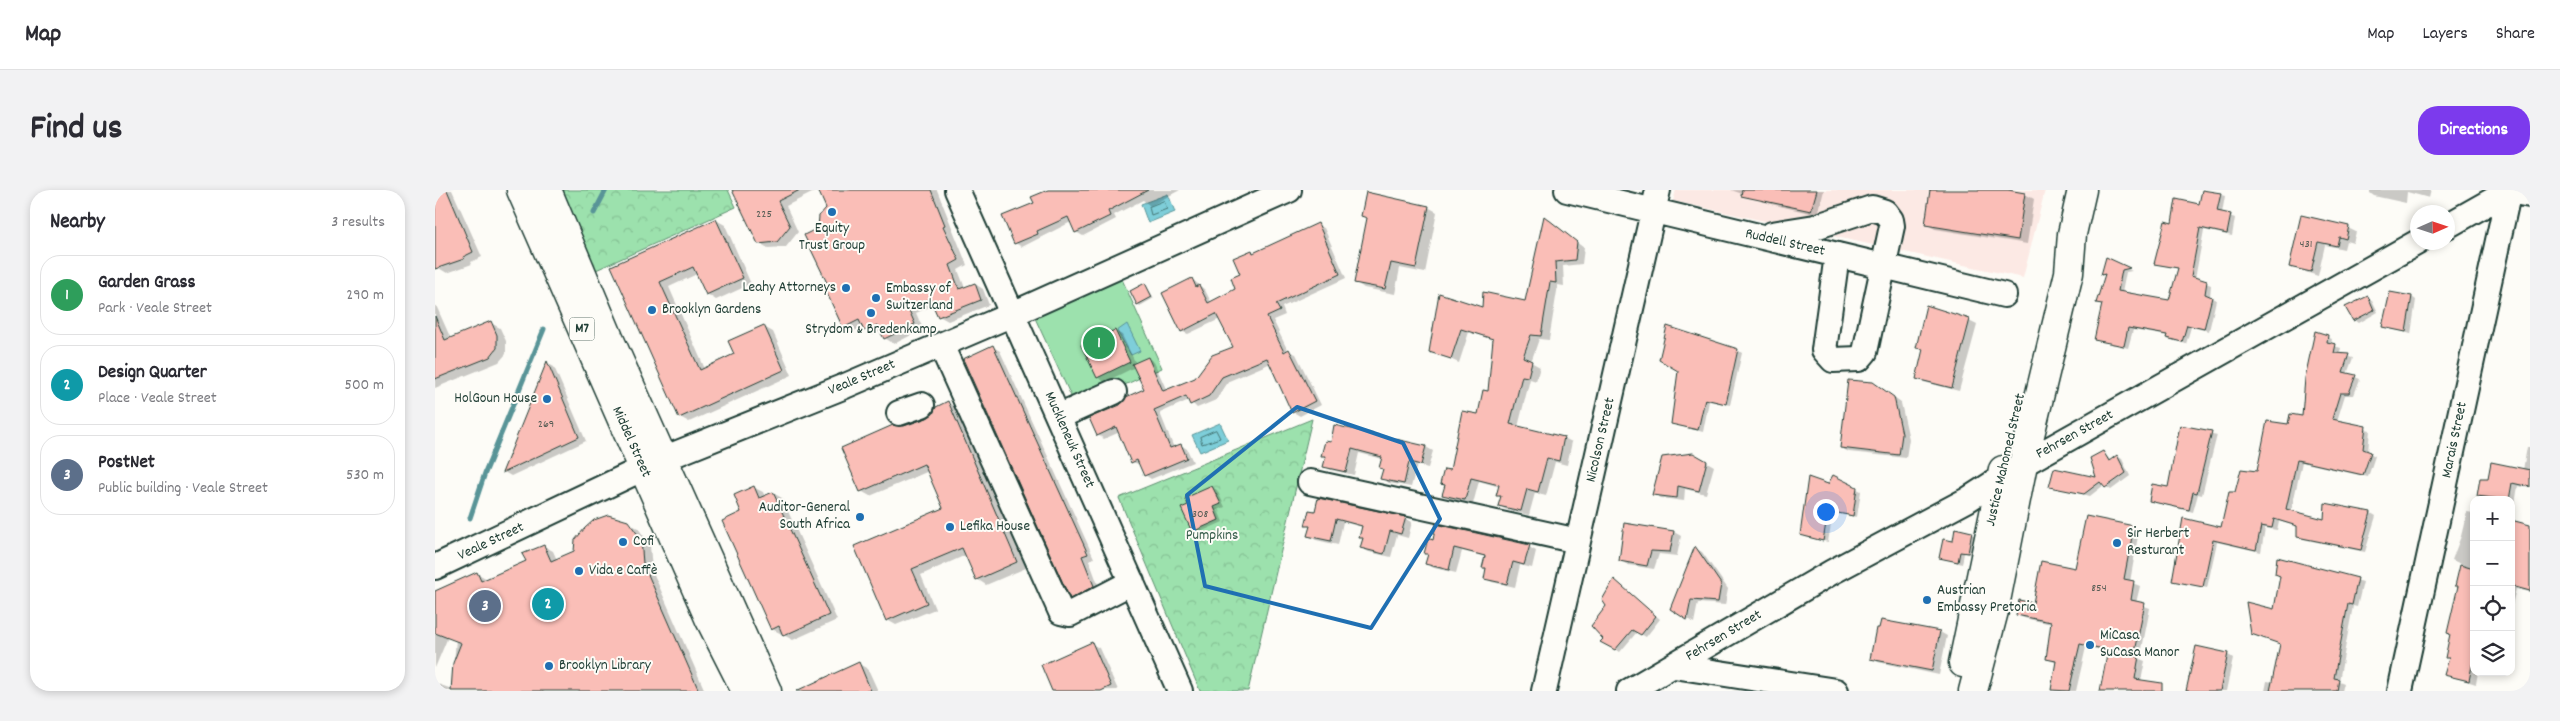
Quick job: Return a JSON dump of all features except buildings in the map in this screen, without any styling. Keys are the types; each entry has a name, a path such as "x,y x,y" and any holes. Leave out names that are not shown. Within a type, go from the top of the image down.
{"main road":[{"name":"Middel Street","path":"521,190 653,463 767,691"},
{"name":"Middel Street","path":"547,190 653,463 710,620 746,691"},
{"name":"Justice Mahomed Street","path":"1957,691 2012,470 2069,273 2072,234 2081,190"},
{"name":"Justice Mahomed Street","path":"1973,691 1994,611 2012,470"}],"street":[{"name":"Muckleneuk Street","path":"957,190 1180,691"},
{"name":"Veale Street","path":"435,568 653,463 941,345 1289,190"},
{"name":"Ruddell Street","path":"1567,190 1656,201 1755,236 2005,294"},
{"path":"2455,222 2516,192"},
{"name":"Marais Street","path":"2401,691 2516,192"},
{"name":"Nicolson Street","path":"1544,691 1645,242 1656,201"},
{"path":"1755,236 1815,227 1872,208 1879,209 1889,216 1892,226 1882,264 1865,352 1859,359 1833,360 1824,350 1837,255"},
{"name":"Fehrsen Street","path":"1629,691 1831,572 1967,500 2012,470 2410,246"},
{"path":"941,345 1061,612 1070,614 1132,582"},
{"path":"1058,417 1114,392"},
{"path":"899,413 922,405"},
{"path":"1310,482 1578,541"},
{"path":"1674,666 1836,691"}],"highlighted area":[{"path":"1297,407 1403,443 1440,519 1371,628 1205,586 1187,495"}],"shaded area":[{"path":"1676,190 2045,190 2023,278 1673,201"}],"green space":[{"path":"560,190 728,190 736,207 596,270"},
{"path":"1121,277 1162,368 1076,407 1035,318"},
{"name":"Pumpkins","path":"1312,419 1248,691 1200,691 1119,498"}],"water":[{"path":"1168,194 1175,212 1148,223 1141,204"},
{"path":"1127,324 1140,351 1131,355 1117,331"},
{"path":"1220,423 1228,440 1200,452 1192,435"}],"waterway":[{"path":"594,213 606,190"},
{"path":"470,518 485,473 544,329"}],"place":[{"name":"Equity Trust Group","path":"832,212"},
{"name":"Leahy Attorneys","path":"846,288"},
{"name":"Embassy of Switzerland","path":"876,298"},
{"name":"Brooklyn Gardens","path":"652,310"},
{"name":"Strydom & Bredenkamp","path":"871,313"},
{"name":"Garden Grass","path":"1099,343"},
{"name":"HolGoun House","path":"547,399"},
{"name":"Auditor-General South Africa","path":"860,517"},
{"name":"Lefika House","path":"950,527"},
{"name":"Cofi","path":"623,542"},
{"name":"Sir Herbert Resturant","path":"2117,543"},
{"name":"Vida e Caffè","path":"579,571"},
{"name":"Austrian Embassy Pretoria","path":"1927,600"},
{"name":"Design Quarter","path":"548,604"},
{"name":"PostNet","path":"485,606"},
{"name":"MiCasa SuCasa Manor","path":"2090,645"},
{"name":"Brooklyn Library","path":"549,666"}]}
